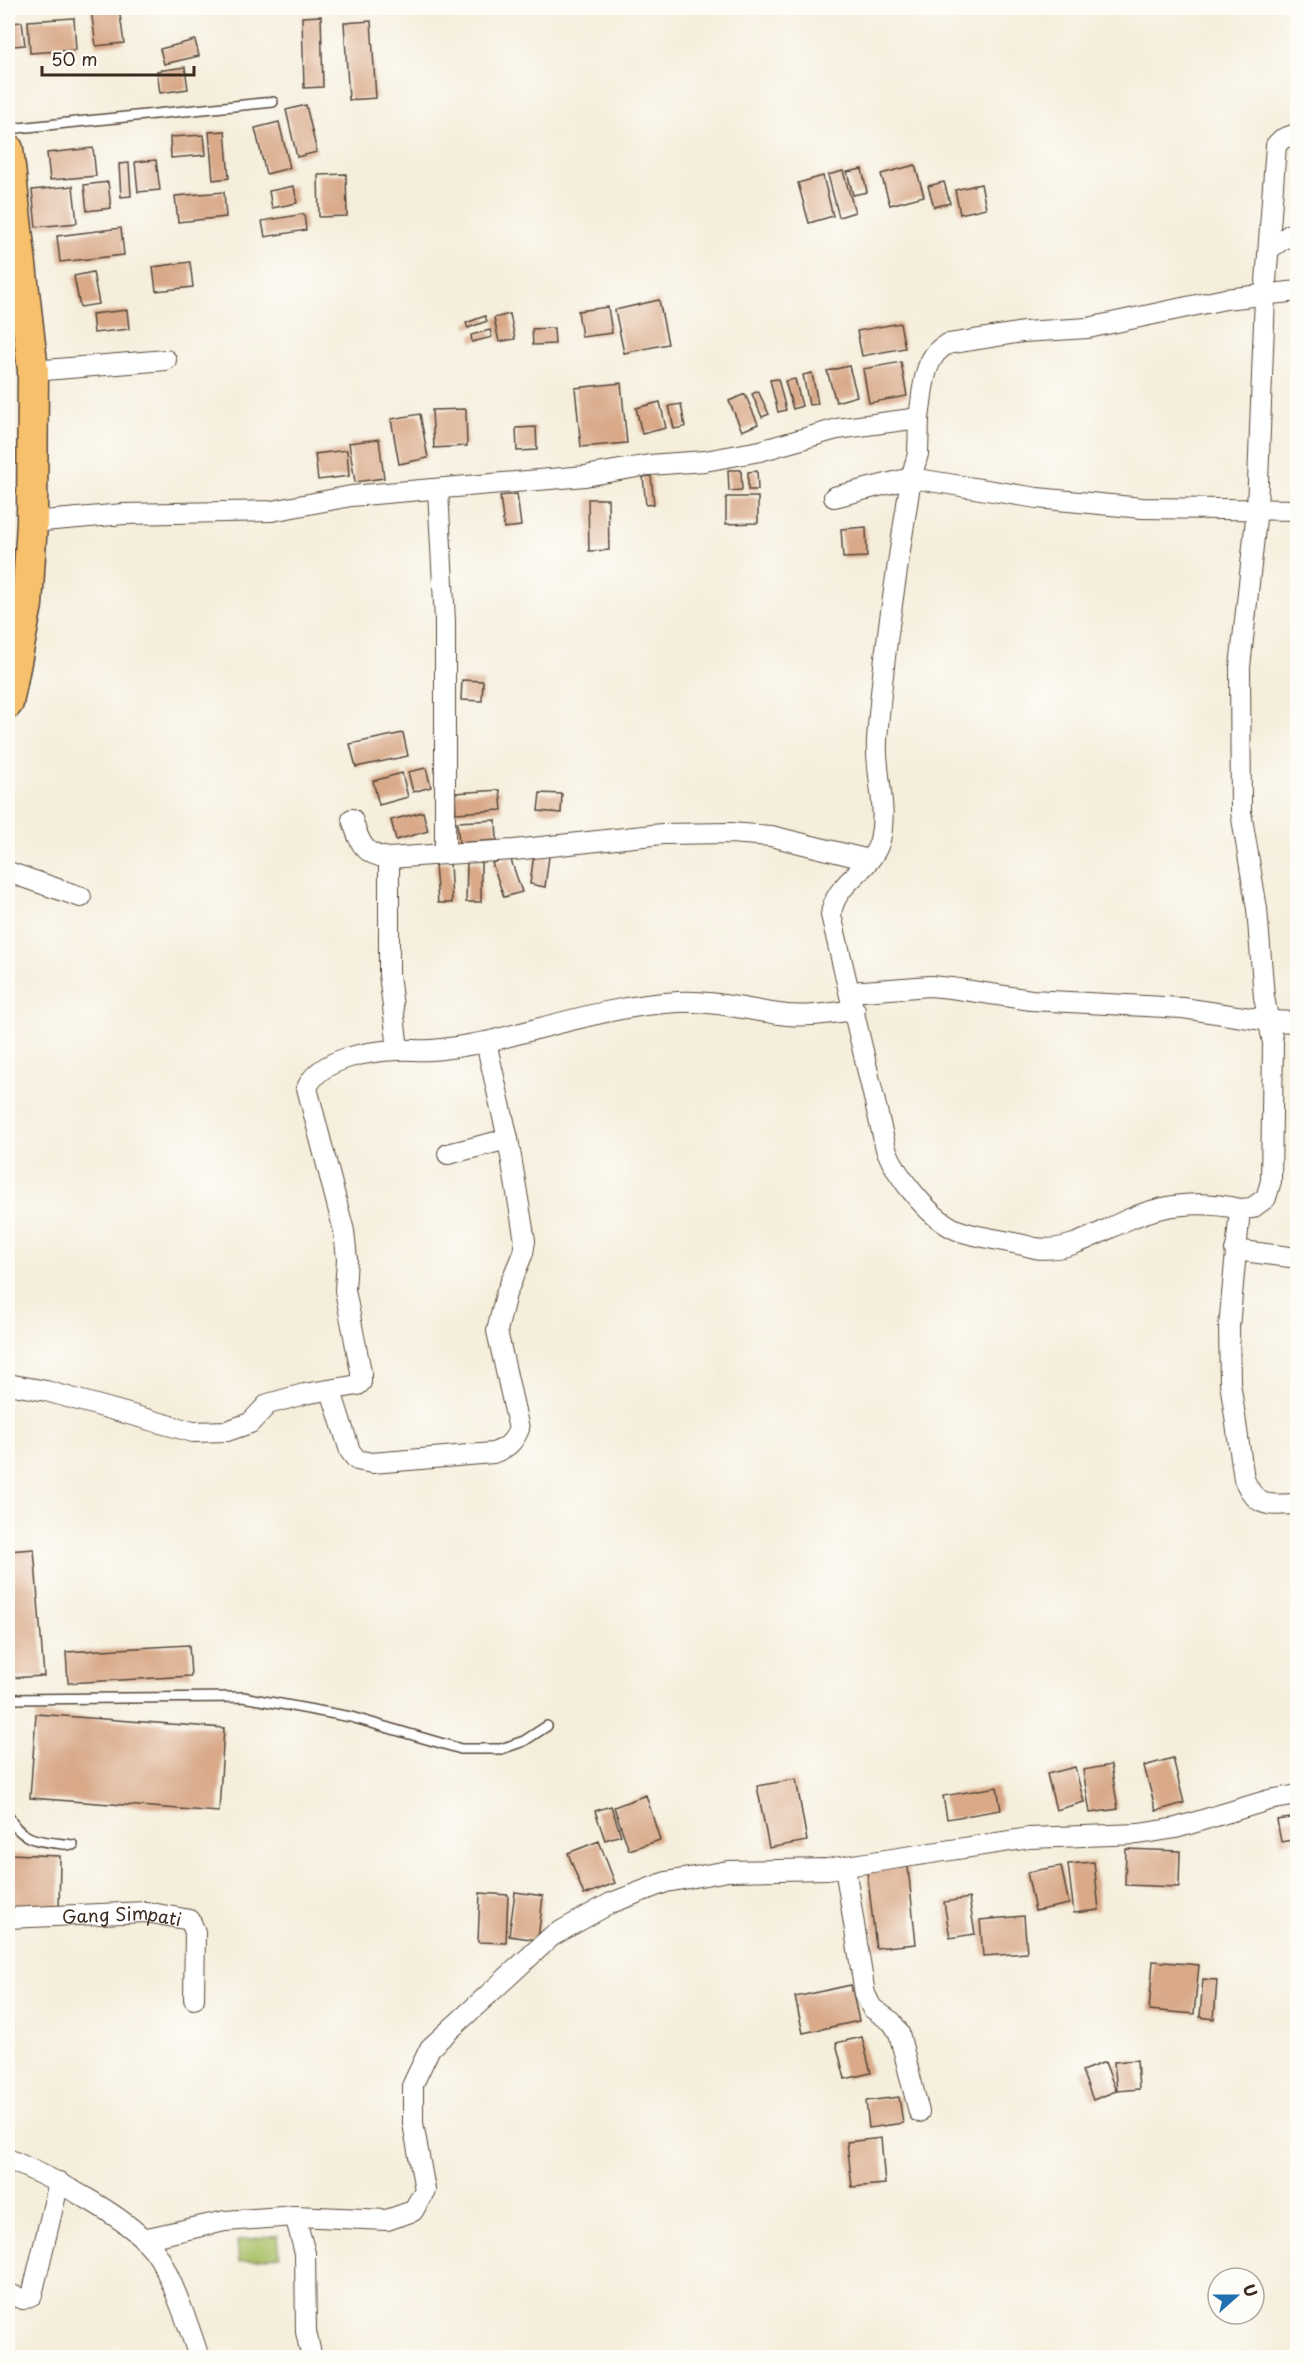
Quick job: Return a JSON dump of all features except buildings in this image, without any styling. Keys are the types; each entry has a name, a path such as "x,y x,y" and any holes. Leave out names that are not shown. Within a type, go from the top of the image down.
{"main road":[{"path":"8,149 33,371 32,522 17,605 8,703"}],"street":[{"path":"1298,133 1282,139 1275,145 1264,296 1257,509 1240,667 1240,812 1257,909 1264,997 1270,1022 1274,1065 1271,1181 1266,1198 1252,1208 1240,1209 1215,1203 1188,1203 1167,1207 1128,1219 1078,1244 1047,1250 961,1232 942,1222 893,1167 880,1134 852,1001 834,933 831,906 846,884 869,860 879,842 883,810 876,747 882,671 911,478 918,454 919,418 927,369 939,348 948,344 1023,332 1088,328 1225,299 1264,296 1298,291"},
{"path":"1269,249 1298,229"},
{"path":"33,371 166,360"},
{"path":"32,522 124,514 272,511 351,496 438,491 585,476 650,465 705,461 760,451 837,429 919,418"},
{"path":"834,497 911,478 1036,498 1142,508 1298,510"},
{"path":"438,491 445,621 445,854"},
{"path":"352,819 359,840 366,850 375,856 389,858 514,850 662,834 730,833 771,836 869,860"},
{"path":"389,858 388,974 398,1049"},
{"path":"8,872 81,897"},
{"path":"8,1384 46,1391 193,1432 227,1431 250,1423 268,1404 304,1394 358,1385 361,1382 361,1372 345,1290 344,1231 307,1088 314,1076 332,1064 352,1057 398,1049 440,1049 486,1042 626,1010 678,1002 705,1003 788,1015 815,1015 852,1001 941,987 1064,1003 1184,1008 1270,1022 1298,1022"},
{"path":"331,1391 350,1451 357,1460 372,1463 493,1453 505,1449 514,1441 519,1430 497,1331 506,1294 523,1253 525,1241 508,1138 486,1042"},
{"path":"448,1154 508,1138"},
{"path":"1240,1209 1229,1328 1230,1382 1244,1479 1250,1493 1258,1502 1270,1505 1298,1504"},
{"path":"1235,1250 1298,1258"},
{"path":"143,2239 225,2221 295,2216 387,2220 414,2211 424,2190 413,2123 413,2084 430,2048 552,1936 611,1903 666,1882 728,1871 845,1868 1029,1838 1139,1834 1176,1828 1269,1800 1298,1795"},
{"path":"845,1868 865,1994 872,2008 892,2022 899,2033 919,2112"},
{"name":"Gang Simpati","path":"8,1918 146,1912 190,1920 195,1932 194,1999"},
{"path":"8,2158 59,2182 143,2239 160,2258 199,2358"},
{"path":"8,2294 23,2299 32,2295 59,2182"},
{"path":"295,2216 305,2253 306,2332 312,2358"}],"lane":[{"path":"8,129 273,102"},
{"path":"8,1699 243,1697 351,1717 461,1749 501,1749 524,1741 547,1726"},
{"path":"8,1815 13,1827 22,1836 73,1845"}],"green space":[{"path":"278,2235 280,2256 239,2262 237,2241"}]}
